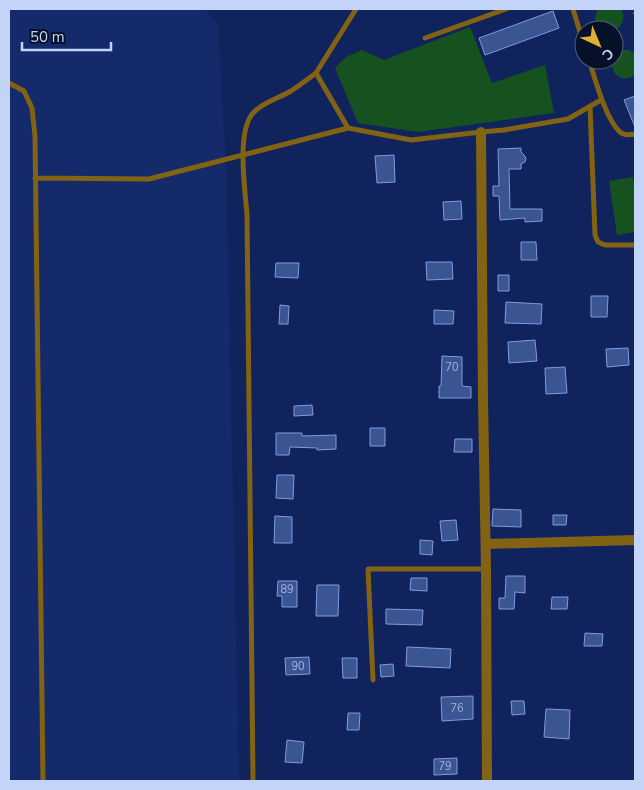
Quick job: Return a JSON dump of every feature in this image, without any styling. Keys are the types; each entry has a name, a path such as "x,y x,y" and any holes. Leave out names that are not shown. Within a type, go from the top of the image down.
{"street":[{"path":"481,132 487,781"},
{"path":"486,544 635,540"}],"lane":[{"path":"253,781 247,214 243,155 244,136 253,112 292,90 316,73 356,9"},
{"path":"425,38 504,9"},
{"path":"592,70 601,100 613,124 621,134 635,134"},
{"path":"316,73 348,128"},
{"path":"9,83 24,91 32,108 35,136 43,781"},
{"path":"35,178 149,179 348,128 411,140 504,130 568,119 601,100"},
{"path":"590,106 595,234 598,242 605,245 635,245"},
{"path":"373,680 368,569 486,570"}],"path":[{"path":"630,9 635,14"}],"shaded area":[{"path":"9,9 205,9 218,24 226,165 239,781 9,781"}],"green space":[{"path":"598,9 621,9 623,18 623,20 596,20"},
{"path":"470,27 492,83 545,65 554,113 418,132 358,123 335,68 346,57 362,50 384,60"},
{"path":"624,50 629,50 635,54 635,75 622,78 613,71 624,70"},
{"path":"633,177 635,232 617,235 609,181"}],"building":[{"path":"553,11 559,28 485,55 479,38"},
{"path":"635,96 635,127 624,100"},
{"path":"521,148 521,152 526,158 525,162 521,164 521,169 509,169 510,209 542,209 542,221 525,222 525,218 500,220 499,196 493,196 493,186 499,186 498,149"},
{"path":"394,155 395,182 377,183 375,156"},
{"path":"461,201 462,219 444,220 443,202"},
{"path":"521,242 536,242 537,260 521,260"},
{"path":"426,262 452,262 453,279 427,280"},
{"path":"276,263 299,263 298,278 275,277"},
{"path":"498,275 509,275 509,291 498,291"},
{"path":"591,296 608,296 607,317 591,317"},
{"path":"506,302 542,304 541,324 505,323"},
{"path":"280,305 289,306 288,324 279,324"},
{"path":"434,310 454,311 453,324 434,324"},
{"path":"535,340 537,361 509,363 508,342"},
{"path":"628,348 629,365 607,367 606,349"},
{"path":"442,356 462,357 462,386 471,387 471,398 439,398"},
{"path":"565,367 567,393 546,394 545,368"},
{"path":"312,405 313,415 294,416 294,406"},
{"path":"370,428 385,428 385,446 370,446"},
{"path":"276,433 302,433 302,436 336,435 336,449 317,450 317,448 290,447 289,455 276,455"},
{"path":"455,439 472,439 472,452 454,452"},
{"path":"277,475 294,475 293,499 276,498"},
{"path":"493,509 521,510 521,527 492,526"},
{"path":"553,515 567,515 566,525 553,525"},
{"path":"275,516 292,517 292,543 274,543"},
{"path":"456,520 458,540 442,541 440,521"},
{"path":"420,540 433,541 432,555 420,554"},
{"path":"506,576 525,576 525,593 515,592 514,609 499,609 499,598 505,598"},
{"path":"411,578 427,578 427,591 410,590"},
{"path":"278,581 297,581 297,607 282,607 282,596 277,596"},
{"path":"317,585 339,585 338,616 316,616"},
{"path":"552,597 568,597 567,609 551,609"},
{"path":"386,609 423,610 422,625 386,624"},
{"path":"585,633 603,634 602,646 584,646"},
{"path":"407,647 451,649 450,668 406,666"},
{"path":"309,657 310,674 286,675 285,658"},
{"path":"342,658 357,658 357,678 343,678"},
{"path":"393,664 394,676 381,677 380,665"},
{"path":"473,696 473,719 442,721 441,697"},
{"path":"511,701 524,701 525,714 512,715"},
{"path":"546,709 570,710 569,739 544,737"},
{"path":"348,713 360,713 359,730 347,730"},
{"path":"287,740 304,742 302,763 285,762"},
{"path":"457,758 457,774 434,775 434,759"}]}
